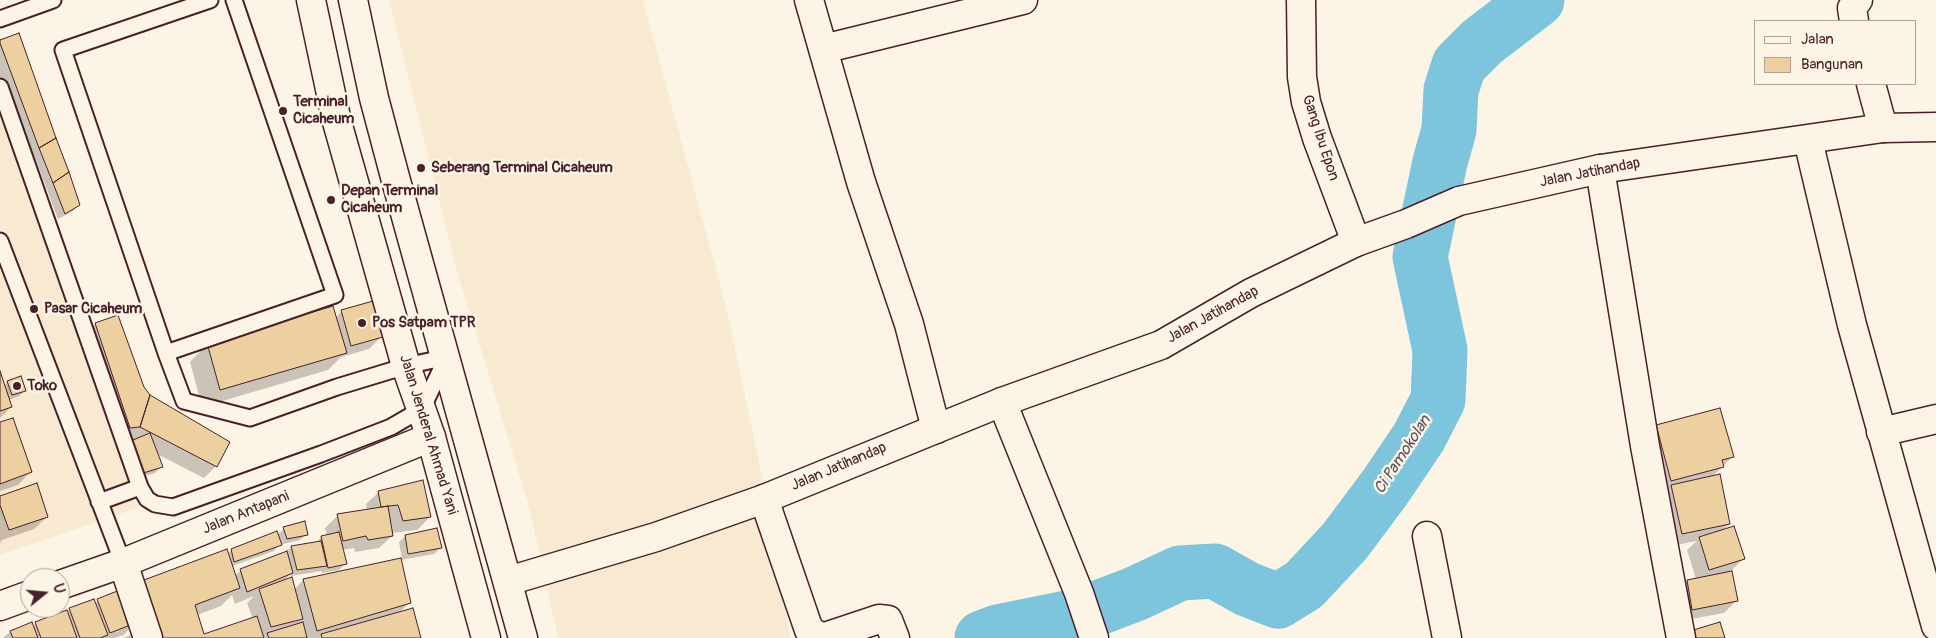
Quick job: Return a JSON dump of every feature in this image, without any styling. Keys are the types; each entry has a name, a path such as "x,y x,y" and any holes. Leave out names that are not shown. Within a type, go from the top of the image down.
{"main road":[{"name":"Jalan Jenderal Ahmad Yani","path":"311,0 337,122 406,366 431,437 486,638"},
{"path":"353,0 379,116 523,638"},
{"path":"809,0 861,182 910,324 936,429"},
{"path":"823,49 1023,0"},
{"name":"Gang Ibu Epon","path":"1301,0 1302,77 1306,102 1317,138 1356,242"},
{"path":"1854,20 1852,8 1858,0"},
{"path":"1871,85 1883,128"},
{"name":"Jalan Jatihandap","path":"508,581 656,537 764,499 1002,402 1161,345 1251,293 1356,242 1406,224 1459,201 1552,178 1600,169 1883,128 1936,127"},
{"path":"1808,140 1852,326 1936,626"},
{"path":"1600,169 1674,636"},
{"path":"1002,402 1079,593 1093,634"},
{"path":"1881,432 1936,419"},
{"name":"Jalan Antapani","path":"70,582 123,563 431,437"},
{"path":"764,499 809,630 822,638 879,619 888,620 895,638"},
{"path":"1427,536 1447,638"},
{"path":"123,563 148,638"},
{"path":"0,606 20,599"}],"lane":[{"path":"0,19 53,0"},
{"path":"210,0 63,50 166,353 184,400 250,418 336,387 406,366 447,357"},
{"path":"166,353 335,295 234,0"},
{"path":"0,87 140,487 147,499 154,504 173,507 391,427 422,409 447,357"},
{"path":"0,241 123,563"},
{"path":"99,502 140,487"}],"shaded area":[{"path":"389,0 643,0 727,310 776,543 790,638 558,638 530,510 456,268"},
{"name":"Pasar Cicaheum","path":"0,110 137,508 0,555"}],"building":[{"path":"19,33 56,138 39,148 0,43 0,40"},
{"path":"56,138 69,172 53,183 39,148"},
{"path":"69,172 80,205 65,214 53,183"},
{"name":"Pos Satpam TPR","path":"373,301 383,337 351,346 341,310"},
{"path":"333,306 347,353 220,390 207,343"},
{"path":"118,315 144,387 150,395 140,427 130,428 95,323"},
{"path":"0,371 12,407 0,411"},
{"name":"Toko","path":"21,376 26,391 12,395 7,381"},
{"path":"150,395 230,442 217,467 140,427"},
{"path":"1720,408 1734,457 1722,460 1724,467 1671,481 1656,425"},
{"path":"13,418 32,472 0,484 0,422"},
{"path":"150,433 163,467 140,474 128,442"},
{"path":"1720,474 1730,524 1682,534 1671,485"},
{"path":"423,480 431,517 403,521 398,505 381,507 378,491"},
{"path":"37,483 48,517 9,530 0,505 0,496"},
{"path":"388,506 393,536 368,540 366,536 343,541 337,514"},
{"path":"305,521 308,535 287,539 283,527"},
{"path":"1734,526 1745,559 1709,570 1699,537"},
{"path":"437,528 442,548 408,554 405,535"},
{"path":"277,531 282,545 234,562 231,549"},
{"path":"339,532 347,564 328,568 321,536"},
{"path":"321,541 327,566 297,570 291,546"},
{"path":"227,549 240,588 195,605 204,634 257,616 264,638 156,638 136,583"},
{"path":"287,551 293,573 247,592 240,569"},
{"path":"401,558 411,603 317,631 303,579"},
{"path":"1732,571 1738,601 1692,610 1687,580"},
{"path":"292,577 303,619 271,627 259,589"},
{"path":"125,588 138,622 110,633 97,599"},
{"path":"94,599 108,635 100,638 80,638 70,608"},
{"path":"413,608 421,638 322,638 321,634"},
{"path":"46,618 70,618 77,638 41,638 35,622"},
{"path":"32,622 38,638 13,638 10,631"},
{"path":"303,622 307,638 269,638 267,633"},
{"path":"1720,622 1725,638 1692,638 1690,631"}],"waterway":[{"name":"Ci Pamokolan","path":"982,638 998,632 1077,616 1135,594 1180,573 1215,571 1247,589 1278,601 1304,585 1345,541 1386,486 1419,437 1438,400 1440,350 1420,257 1440,162 1449,130 1451,90 1459,65 1482,42 1537,0"}],"place":[{"name":"Terminal Cicaheum","path":"283,111"},
{"name":"Seberang Terminal Cicaheum","path":"421,168"},
{"name":"Depan Terminal Cicaheum","path":"331,200"},
{"name":"Pasar Cicaheum","path":"34,309"},
{"name":"Pos Satpam TPR","path":"362,323"},
{"name":"Toko","path":"17,386"}]}
